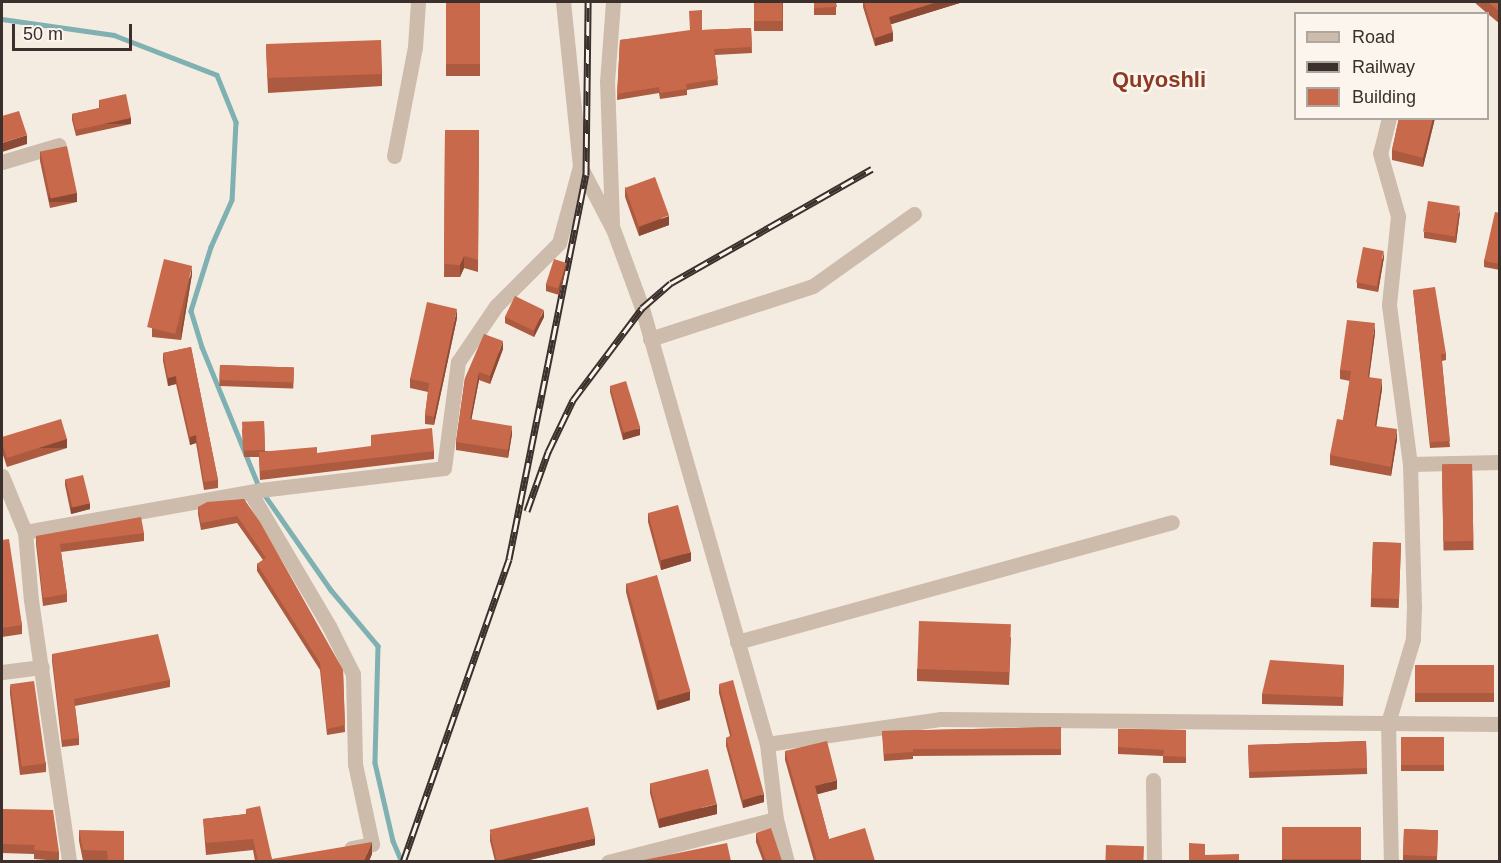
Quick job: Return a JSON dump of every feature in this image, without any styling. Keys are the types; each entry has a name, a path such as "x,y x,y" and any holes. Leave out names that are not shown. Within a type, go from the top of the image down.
{"street":[{"path":"394,156 413,58 418,2"},
{"path":"25,532 250,492 444,468 458,362 495,306 559,243 580,166 563,2"},
{"path":"613,2 607,82 613,229"},
{"path":"1388,120 1380,153 1398,216 1389,305 1410,464 1413,639 1388,723 1391,861"},
{"path":"2,162 59,145"},
{"path":"580,166 613,229 650,339 767,744 776,819 787,861"},
{"path":"650,339 813,286 914,214"},
{"path":"1410,464 1500,462"},
{"path":"2,476 25,532 31,600 69,861"},
{"path":"250,492 329,626 353,674 355,764 372,844 339,850"},
{"path":"737,642 1172,522"},
{"path":"2,672 42,667"},
{"path":"767,744 940,719 1500,724"},
{"path":"1153,780 1154,861"},
{"path":"608,861 776,819"}],"building":[{"path":"446,2 480,2 480,64 446,64"},
{"path":"754,2 782,2 782,21 754,21"},
{"path":"814,2 836,2 837,7 814,8"},
{"path":"864,2 937,2 889,17 893,32 875,38"},
{"path":"1488,2 1500,2 1500,12"},
{"path":"702,10 702,30 751,28 752,47 714,49 718,79 686,84 687,89 660,93 659,87 617,94 620,40 690,30 689,11"},
{"path":"381,40 382,74 267,78 266,44"},
{"path":"126,94 131,118 76,130 72,114 100,108 99,100"},
{"path":"19,111 27,135 2,143 2,116"},
{"path":"1399,120 1432,120 1423,158 1392,150"},
{"path":"445,130 479,130 478,260 464,256 460,265 444,264"},
{"path":"67,146 77,193 51,199 41,152"},
{"path":"655,177 669,216 639,226 625,188"},
{"path":"1428,201 1460,206 1455,237 1423,232"},
{"path":"1495,212 1500,213 1500,264 1484,261"},
{"path":"1363,247 1384,251 1377,286 1356,282"},
{"path":"164,259 192,266 175,334 147,327"},
{"path":"554,259 566,263 558,289 546,285"},
{"path":"1435,287 1446,354 1441,354 1450,441 1430,442 1413,290"},
{"path":"515,296 544,310 534,331 505,317"},
{"path":"427,302 457,309 434,417 425,415 429,383 410,379"},
{"path":"1347,320 1375,323 1368,377 1382,379 1375,426 1397,429 1391,467 1330,455 1337,419 1343,420 1351,371 1340,370"},
{"path":"484,334 503,341 490,376 479,372 470,419 512,426 508,450 456,442 465,378"},
{"path":"191,347 218,480 204,482 196,435 190,437 176,376 168,378 163,353"},
{"path":"220,365 294,368 293,383 219,380"},
{"path":"626,381 640,428 624,433 610,386"},
{"path":"61,419 67,439 7,458 2,437"},
{"path":"264,421 265,450 243,451 242,422"},
{"path":"432,428 434,451 260,471 259,452 317,447 317,453 371,446 371,435"},
{"path":"1472,464 1473,541 1443,542 1442,465"},
{"path":"83,475 90,503 73,507 66,479"},
{"path":"244,499 260,522 343,670 345,725 327,729 320,663 257,564 266,558 237,516 201,523 198,507 207,502"},
{"path":"678,505 691,552 661,560 648,513"},
{"path":"141,517 144,533 60,544 67,594 43,598 36,536"},
{"path":"9,539 22,625 2,628 2,540"},
{"path":"1373,542 1401,543 1399,599 1371,598"},
{"path":"657,575 690,691 660,700 626,584"},
{"path":"919,621 1011,624 1009,672 917,669"},
{"path":"158,634 170,680 74,699 79,738 62,740 52,654"},
{"path":"1270,660 1344,665 1343,697 1262,694"},
{"path":"1415,665 1494,665 1494,693 1415,693"},
{"path":"733,680 764,794 743,800 726,738 732,736 719,684"},
{"path":"34,681 46,763 22,767 10,684"},
{"path":"1061,727 1061,749 913,749 913,752 884,754 882,731"},
{"path":"1118,729 1186,730 1186,757 1163,756 1164,750 1118,747"},
{"path":"1401,737 1444,737 1444,765 1401,765"},
{"path":"827,741 837,780 815,786 829,839 865,828 875,861 817,861 785,751"},
{"path":"1366,741 1367,768 1249,772 1248,745"},
{"path":"708,769 717,804 658,818 650,784"},
{"path":"260,806 272,859 372,842 364,861 258,861 253,839 206,843 203,819 247,814 246,809"},
{"path":"588,807 595,838 497,861 490,830"},
{"path":"2,809 53,810 59,852 34,850 35,845 2,844"},
{"path":"1282,827 1361,827 1361,859 1282,859"},
{"path":"771,828 782,861 766,861 756,833"},
{"path":"1404,829 1438,830 1437,856 1403,855"},
{"path":"79,830 124,831 124,861 108,861 107,851 83,850"},
{"path":"727,843 731,861 639,861"},
{"path":"1189,843 1205,844 1205,855 1239,854 1239,861 1189,861"},
{"path":"1106,845 1144,846 1143,862 1105,861"}],"waterway":[{"path":"2,19 114,35 217,75 236,122 232,200 211,247 191,311 202,347 259,487"},
{"path":"264,494 331,590 378,646 375,763 393,841 402,862"}],"railway":[{"path":"403,862 509,559 586,175 588,2"},
{"path":"527,511 548,452 573,400 642,308 671,283 872,169"}],"district":[{"name":"Quyoshli","path":"1159,80"}]}
